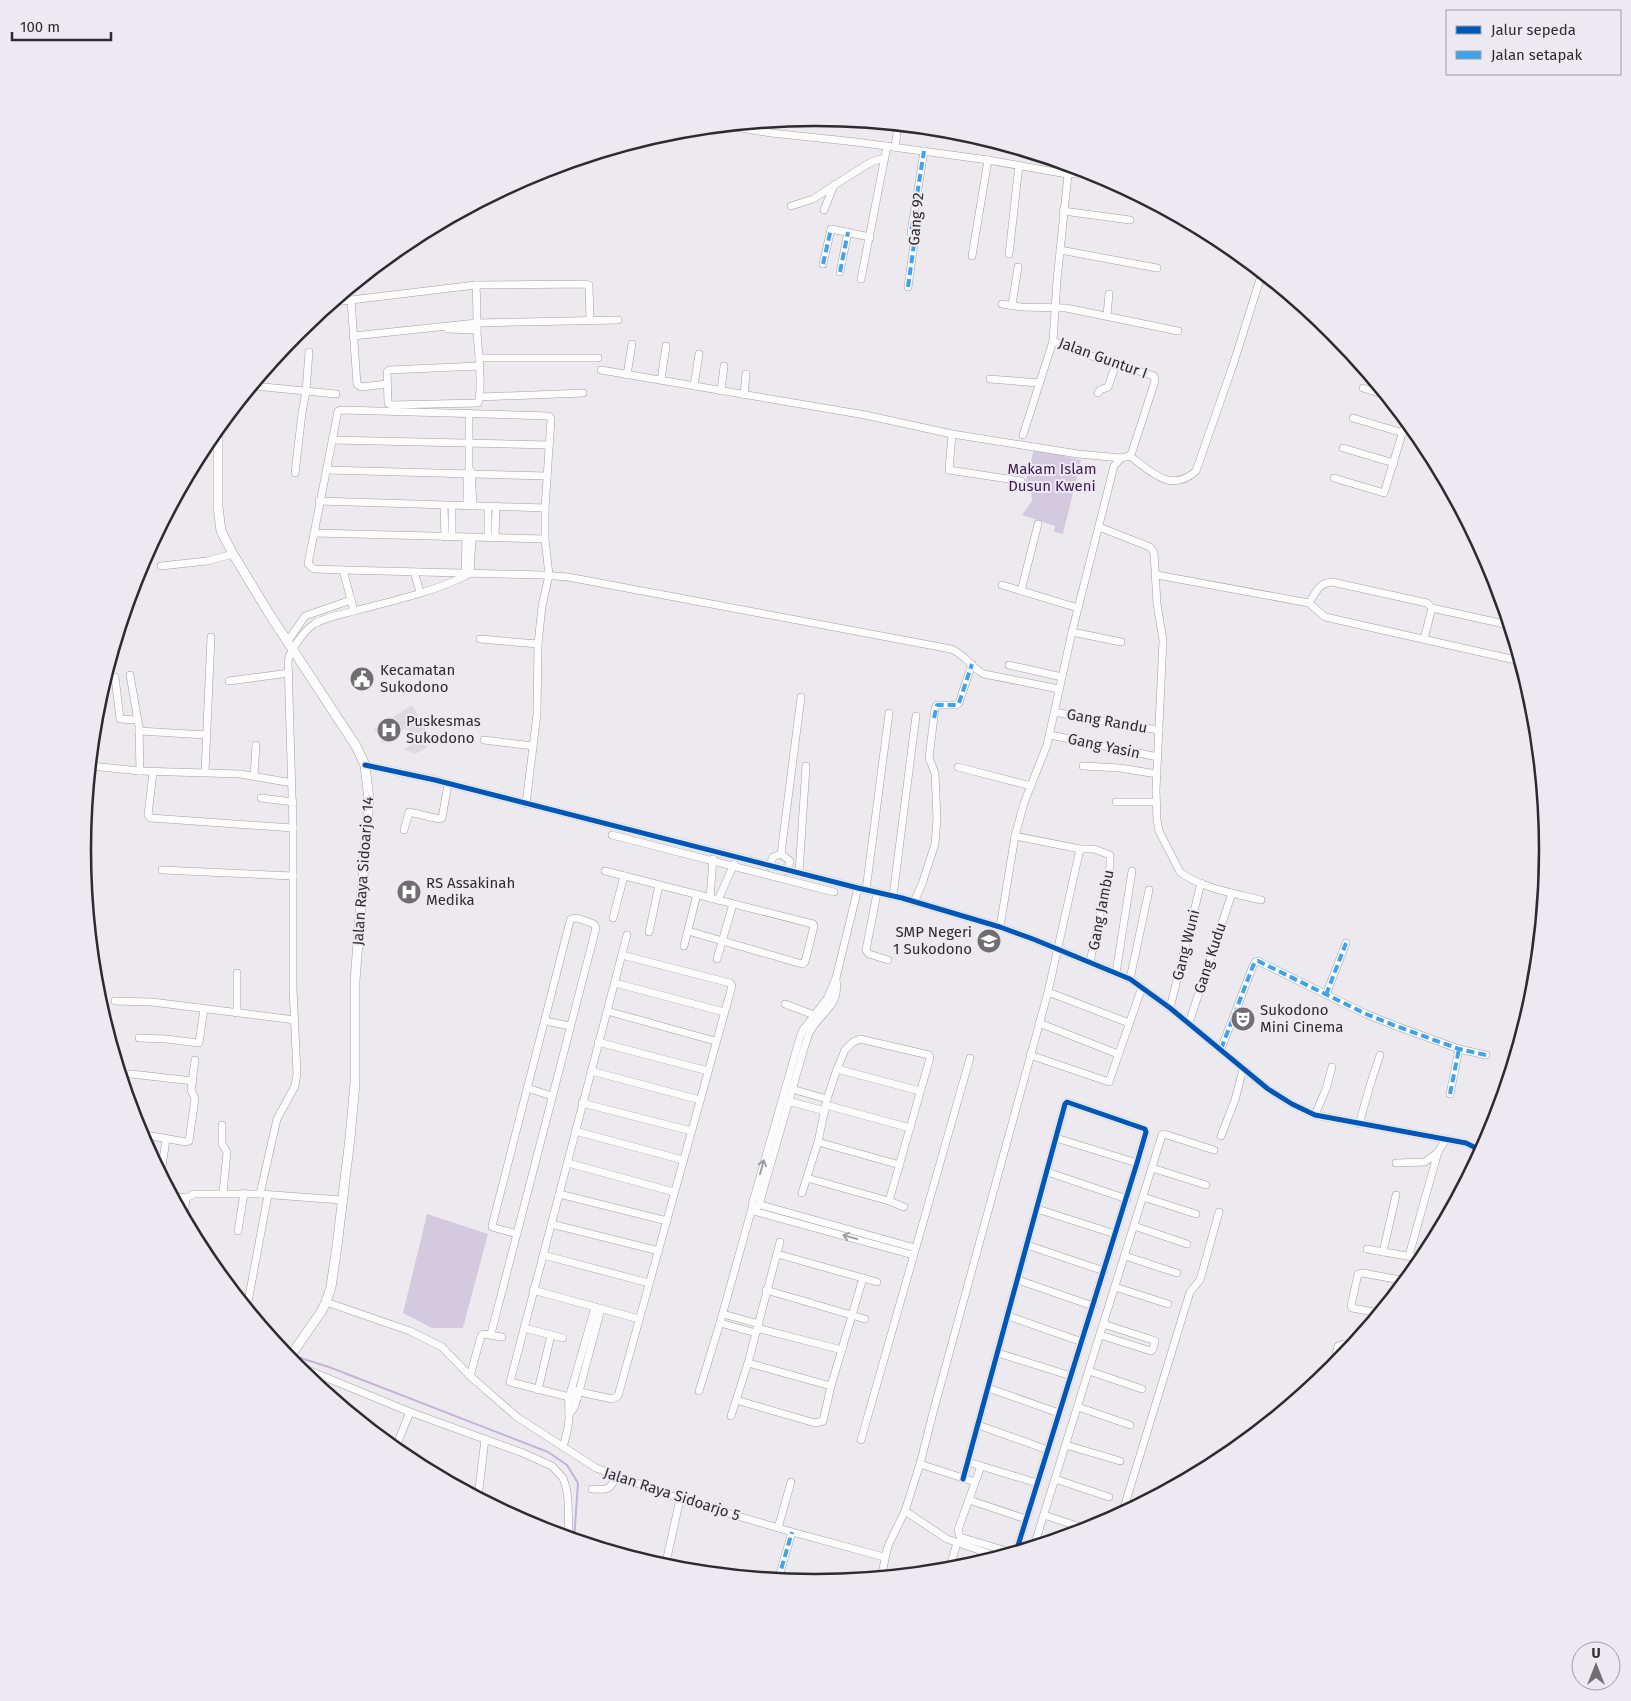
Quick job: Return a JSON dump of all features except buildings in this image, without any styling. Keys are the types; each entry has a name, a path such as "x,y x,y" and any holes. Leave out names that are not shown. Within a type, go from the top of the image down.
{"main road":[{"name":"Jalan Raya Sidoarjo 14","path":"218,441 218,507 221,531 233,554 356,746 365,765 369,800 355,993 355,1083 332,1279 326,1302 293,1353"}],"street":[{"path":"750,130 896,147 1072,174"},
{"path":"896,147 898,131"},
{"path":"861,279 887,146"},
{"name":"Gang 92","path":"908,287 915,237 911,233 924,151"},
{"path":"791,206 813,199 874,161 885,158"},
{"path":"972,256 988,160"},
{"path":"1009,254 1019,165"},
{"name":"Jalan Guntur I","path":"1067,174 1053,341 1068,348 1152,374 1155,378 1130,456"},
{"path":"824,210 834,185"},
{"path":"1063,211 1130,220"},
{"path":"824,264 831,229 870,237"},
{"path":"840,272 848,232"},
{"path":"1060,250 1157,268"},
{"path":"1012,305 1018,267"},
{"path":"601,370 865,416 952,434 1078,454 1121,458 1130,456 1167,481 1178,481 1188,478 1196,472 1260,279"},
{"path":"344,301 476,285 588,284 590,320"},
{"path":"476,285 477,326 479,358 480,397 478,403 391,405 388,402 387,372 391,370 479,366"},
{"path":"1107,315 1109,294"},
{"path":"351,300 357,384 361,387 387,384"},
{"path":"1002,304 1055,307 1107,315 1178,331"},
{"path":"354,336 428,328 618,320"},
{"path":"1023,435 1053,341"},
{"path":"626,375 632,344"},
{"path":"661,380 666,346"},
{"path":"295,473 306,391 309,352"},
{"path":"694,386 699,354"},
{"path":"479,358 598,358"},
{"path":"1098,393 1100,390 1108,387 1116,364"},
{"path":"721,391 724,366"},
{"path":"744,395 746,374"},
{"path":"990,379 1040,383"},
{"path":"260,387 336,394"},
{"path":"1362,388 1375,392"},
{"path":"480,397 582,393"},
{"path":"526,804 537,714 538,644 542,606 549,575 545,539 545,508 550,419 547,415 342,410 337,413 308,562 309,566 314,569 549,575 579,579 950,649 959,652 979,672 984,674 1059,689"},
{"path":"469,413 470,506"},
{"path":"1353,418 1403,434"},
{"path":"1334,478 1384,493 1404,429"},
{"path":"952,434 949,470 1021,481"},
{"path":"332,440 549,445"},
{"path":"1343,448 1394,463"},
{"path":"1000,928 1015,836 1024,804 1050,735 1072,632 1114,466 1121,458"},
{"path":"326,470 469,472 547,476"},
{"path":"320,502 545,508"},
{"path":"448,506 448,537"},
{"path":"491,538 492,507"},
{"path":"1021,591 1038,524"},
{"path":"1099,527 1150,547 1154,554 1157,604 1163,640 1156,802 1156,820 1159,831 1180,872 1201,883 1261,900"},
{"path":"314,533 545,539"},
{"path":"467,574 469,538"},
{"path":"161,566 207,561 233,554"},
{"path":"343,570 354,611"},
{"path":"414,572 420,592"},
{"path":"248,1300 277,1119 295,1086 296,1079 293,989 294,828 288,659 293,649 314,624 341,614 420,592 467,574"},
{"path":"1156,575 1309,602 1325,617 1514,660"},
{"path":"1309,602 1319,586 1332,582 1427,603 1432,608 1503,624"},
{"path":"1002,586 1078,608"},
{"path":"288,640 305,616 351,600"},
{"path":"338,604 341,614"},
{"path":"1424,639 1432,608"},
{"path":"305,616 314,624"},
{"path":"1072,632 1121,642"},
{"path":"205,772 211,637"},
{"path":"480,639 538,644"},
{"path":"914,902 935,844 937,819 935,773 929,758 935,708 937,705 956,705 959,703 972,664"},
{"path":"1009,665 1062,677"},
{"path":"230,681 289,673"},
{"path":"130,675 139,731 140,771"},
{"path":"115,677 120,719 137,720"},
{"path":"781,854 800,697"},
{"name":"Gang Randu","path":"1055,712 1159,730"},
{"path":"866,890 889,713"},
{"path":"893,896 916,716"},
{"path":"139,731 206,735"},
{"name":"Gang Yasin","path":"1050,735 1158,757"},
{"path":"484,740 533,746"},
{"path":"254,776 256,745"},
{"path":"365,765 402,772 799,874 893,896 1000,928 1130,979 1189,1023 1268,1089 1292,1104 1315,1115 1446,1139 1476,1147"},
{"path":"799,874 806,766"},
{"path":"958,766 1031,786"},
{"path":"1083,766 1120,768 1157,774"},
{"path":"96,767 154,772 205,772 254,776 292,783"},
{"path":"154,772 148,814 151,818 294,828"},
{"path":"404,830 409,812 439,819 442,818 448,784"},
{"path":"261,798 293,802"},
{"path":"1116,802 1156,802"},
{"path":"612,836 834,892"},
{"path":"882,1571 884,1557 905,1511 920,1464 1040,1023 1080,849 1015,836"},
{"name":"Gang Jambu","path":"1080,849 1090,848 1108,853 1110,858 1090,962"},
{"path":"713,852 714,899"},
{"path":"769,866 773,857 781,854"},
{"path":"781,854 790,861 788,871"},
{"path":"714,899 737,858"},
{"path":"162,870 293,876"},
{"path":"605,871 814,925 805,962 802,964 688,931"},
{"path":"1116,973 1132,871"},
{"path":"613,918 624,876"},
{"name":"Gang Wuni","path":"1170,1008 1201,883"},
{"path":"649,932 659,885"},
{"path":"809,1027 814,1015 827,999 836,978 858,888"},
{"path":"1130,979 1149,890"},
{"path":"877,893 866,950 869,954 888,960"},
{"name":"Gang Kudu","path":"1189,1023 1232,893"},
{"path":"684,946 697,894"},
{"path":"717,960 733,904"},
{"path":"491,1334 596,928 594,924 576,918 570,921 492,1226 516,1234"},
{"path":"622,955 730,983 732,986 617,1397 612,1399 538,1390 510,1382 627,935"},
{"path":"1326,995 1346,944"},
{"path":"1221,1050 1255,962 1260,962 1326,995 1396,1026 1459,1049 1486,1055"},
{"path":"237,973 237,1013"},
{"path":"761,1205 760,1201 800,1037 835,1002 838,988 836,978"},
{"path":"615,983 724,1012"},
{"path":"1030,1055 1106,1082 1110,1081 1142,987"},
{"path":"1048,992 1129,1023"},
{"path":"115,1001 152,1002 295,1020"},
{"path":"785,1004 814,1015"},
{"path":"139,1038 199,1043 204,1009"},
{"path":"607,1011 716,1042"},
{"path":"545,1021 570,1026"},
{"path":"1040,1023 1118,1054"},
{"path":"802,1193 837,1070 846,1050 856,1040 928,1054 930,1058 889,1201"},
{"path":"598,1042 708,1071"},
{"path":"1450,1094 1459,1049"},
{"path":"1359,1124 1380,1055"},
{"path":"861,1440 970,1058"},
{"path":"150,1136 189,1141 195,1098 191,1090 195,1060"},
{"path":"1315,1115 1326,1089 1332,1067"},
{"path":"1221,1136 1235,1100 1243,1069"},
{"path":"837,1070 920,1091"},
{"path":"590,1071 700,1100"},
{"path":"131,1074 193,1081"},
{"path":"527,1088 552,1096"},
{"path":"788,1089 826,1105 910,1128"},
{"path":"785,1100 826,1105"},
{"path":"699,1391 723,1314 752,1208 752,1202 785,1100"},
{"path":"963,1479 1065,1104 1067,1102 1145,1129 1146,1132 1094,1306 1017,1546"},
{"path":"582,1103 691,1131"},
{"path":"222,1125 221,1142 227,1152 223,1193"},
{"path":"575,1131 683,1160"},
{"path":"1036,1540 1163,1134 1214,1150"},
{"path":"1056,1138 1137,1163"},
{"path":"163,1165 166,1139"},
{"path":"1410,1252 1438,1152 1446,1139"},
{"path":"818,1142 900,1165"},
{"path":"1396,1163 1426,1162 1438,1152"},
{"path":"568,1163 674,1192"},
{"path":"1152,1168 1206,1185"},
{"path":"1047,1172 1126,1199"},
{"path":"807,1178 904,1207"},
{"path":"180,1197 186,1198 194,1194 244,1193 342,1200"},
{"path":"238,1231 244,1193"},
{"path":"559,1194 667,1221"},
{"path":"1383,1252 1396,1196"},
{"path":"1143,1197 1196,1214"},
{"path":"185,1207 186,1198"},
{"path":"752,1208 761,1205 802,1220 914,1252"},
{"path":"752,1208 756,1212 802,1220"},
{"path":"1037,1208 1115,1234"},
{"path":"1125,1505 1190,1292 1200,1280 1219,1212"},
{"path":"551,1224 659,1251"},
{"path":"1134,1226 1187,1244"},
{"path":"731,1416 748,1363 780,1242"},
{"path":"1027,1245 1104,1271"},
{"path":"1367,1250 1415,1257"},
{"path":"777,1254 877,1282"},
{"path":"543,1255 649,1283"},
{"path":"1125,1256 1177,1273"},
{"path":"1373,1313 1350,1306 1358,1274 1363,1273 1398,1280"},
{"path":"736,1400 818,1423 824,1419 831,1386 863,1278"},
{"path":"1018,1280 1094,1306"},
{"path":"1115,1287 1168,1304"},
{"path":"533,1290 639,1319"},
{"path":"766,1290 866,1319"},
{"name":"Jalan Raya Sidoarjo 5","path":"326,1302 410,1331 433,1341 451,1354 470,1376 517,1417 596,1468 680,1499 884,1557"},
{"path":"564,1447 569,1414 574,1408 574,1395 598,1308"},
{"path":"723,1314 757,1328"},
{"path":"1008,1316 1082,1342"},
{"path":"720,1323 757,1328 842,1350"},
{"path":"1100,1335 1153,1349 1155,1341 1153,1340 1103,1324"},
{"path":"524,1328 562,1338"},
{"path":"470,1376 481,1336 483,1334 491,1334 502,1337"},
{"path":"538,1390 551,1335"},
{"path":"1336,1354 1338,1346 1345,1344"},
{"path":"998,1353 1071,1376"},
{"path":"748,1363 831,1386"},
{"path":"308,1368 410,1412 544,1461 557,1471 563,1478 566,1486 569,1531"},
{"path":"1089,1371 1142,1388"},
{"path":"988,1388 1060,1413"},
{"path":"1078,1407 1130,1425"},
{"path":"397,1441 410,1412"},
{"path":"978,1425 1048,1450"},
{"path":"479,1491 485,1439"},
{"path":"1066,1445 1120,1461"},
{"path":"968,1462 1037,1484"},
{"path":"920,1464 975,1482"},
{"path":"981,1466 958,1530 958,1536 1005,1549"},
{"path":"592,1489 606,1490 610,1488 616,1476"},
{"path":"1055,1479 1109,1497"},
{"path":"778,1528 791,1482"},
{"path":"667,1559 680,1499"},
{"path":"969,1500 1026,1519"},
{"path":"905,1511 947,1539 988,1553"},
{"path":"1044,1515 1077,1526"},
{"path":"780,1573 792,1532"},
{"path":"951,1562 957,1543"}],"shaded area":[{"name":"Puskesmas Sukodono","path":"412,705 429,735 427,748 415,754 404,749 417,741 410,730 404,729 383,744 374,729"}],"green space":[{"name":"Makam Islam Dusun Kweni","path":"1034,449 1081,460 1063,534 1054,532 1055,526 1022,515 1032,501 1031,491 1024,488"},
{"path":"427,1214 488,1234 463,1328 432,1328 403,1313"}],"waterway":[{"path":"298,1357 329,1367 548,1452 567,1465 578,1483 574,1533"}],"marked path":[{"path":"908,287 915,237 911,233 924,151"},
{"path":"823,264 831,229"},
{"path":"840,272 848,232"},
{"path":"934,718 937,705 956,705 959,703 972,664"},
{"path":"1326,995 1346,943"},
{"path":"1221,1049 1253,966 1258,961 1366,1014 1459,1049 1486,1055"},
{"path":"1450,1094 1459,1049"},
{"path":"780,1573 792,1532"}],"cycle path":[{"path":"365,765 435,780 902,898 1000,927 1130,979 1170,1008 1268,1089 1292,1104 1315,1115 1466,1143 1476,1148"},
{"path":"963,1479 1065,1104 1067,1102 1145,1129 1146,1132 1137,1163 1018,1545"}],"place":[{"name":"Kecamatan Sukodono","path":"362,679"},
{"name":"Puskesmas Sukodono","path":"389,730"},
{"name":"RS Assakinah Medika","path":"409,892"},
{"name":"SMP Negeri 1 Sukodono","path":"989,941"},
{"name":"Sukodono Mini Cinema","path":"1243,1019"}]}
